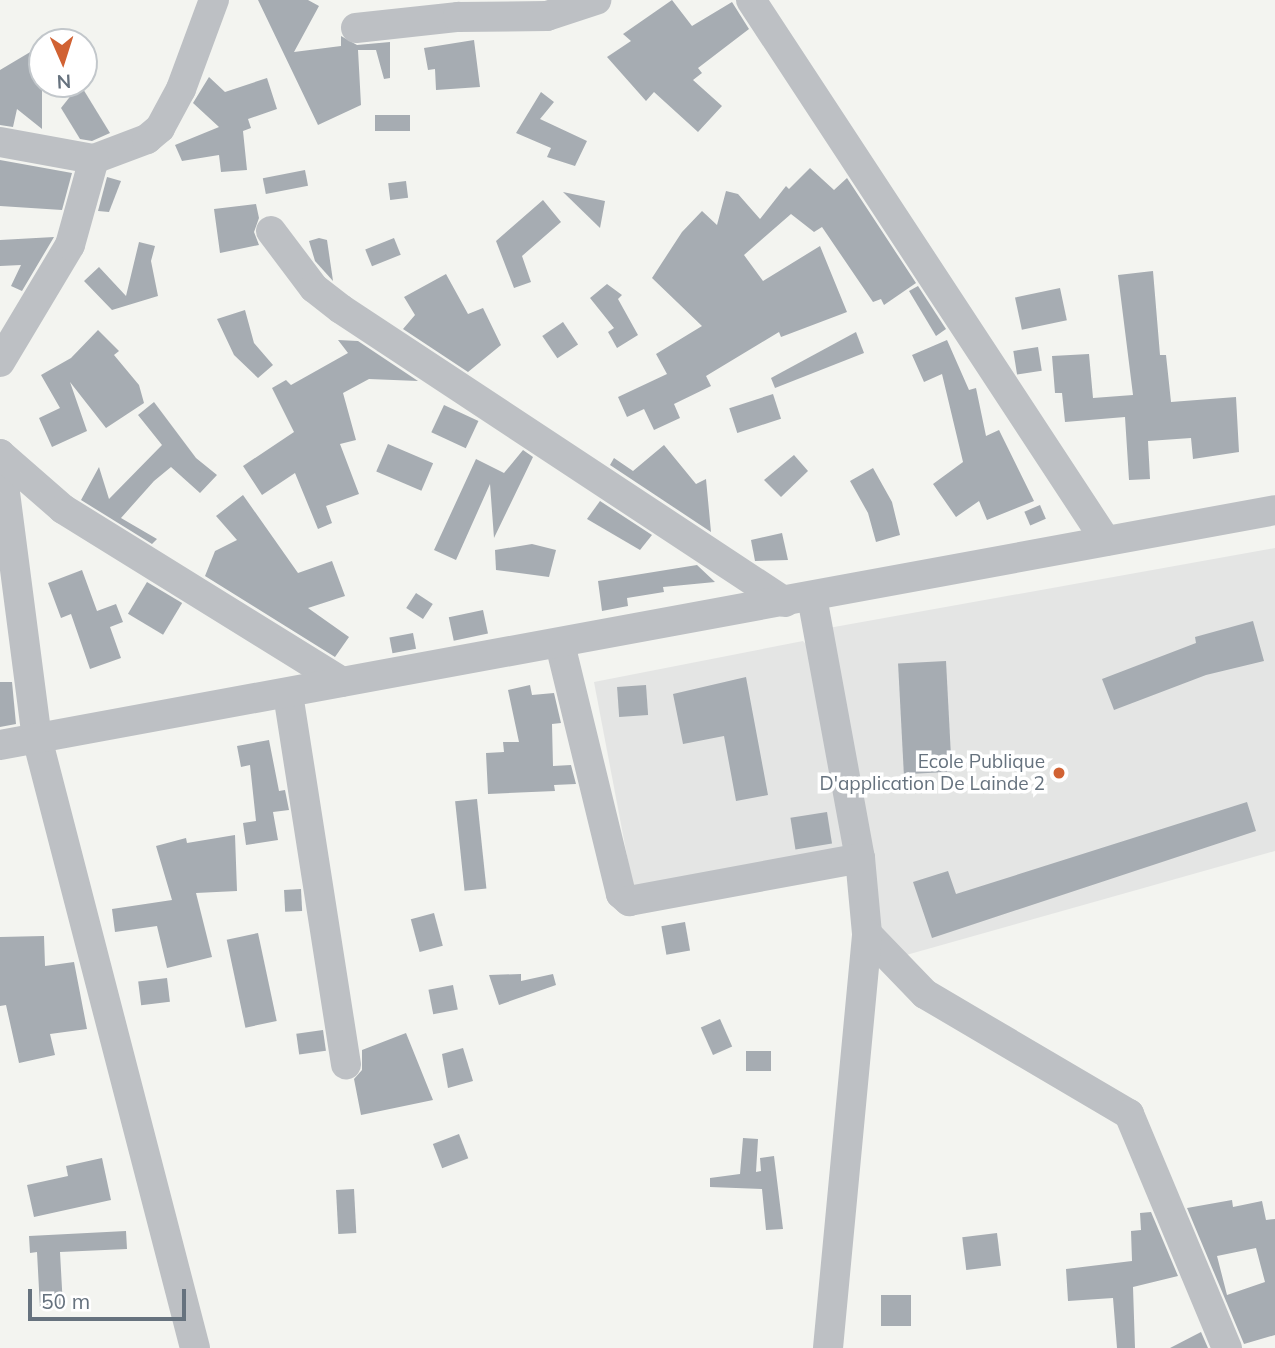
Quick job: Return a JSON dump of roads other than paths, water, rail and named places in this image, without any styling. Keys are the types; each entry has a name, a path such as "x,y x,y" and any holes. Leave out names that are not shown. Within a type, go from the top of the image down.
{"street":[{"path":"0,142 94,159 146,139 160,128 214,0"},
{"path":"356,28 445,17 547,16 596,0"},
{"path":"751,0 1106,541"},
{"path":"0,362 70,245 94,159"},
{"path":"271,231 314,288 341,309 799,599 860,858 867,934 828,1348"},
{"path":"0,454 63,509 342,682"},
{"path":"0,454 37,738 195,1348"},
{"path":"0,745 560,644 1275,510"},
{"path":"560,644 621,894 629,901 860,858"},
{"path":"288,694 346,1064"},
{"path":"867,934 925,994 1129,1114 1227,1348"}],"place":[{"name":"Ecole Publique D'application De Lainde 2","path":"1059,773"}]}
